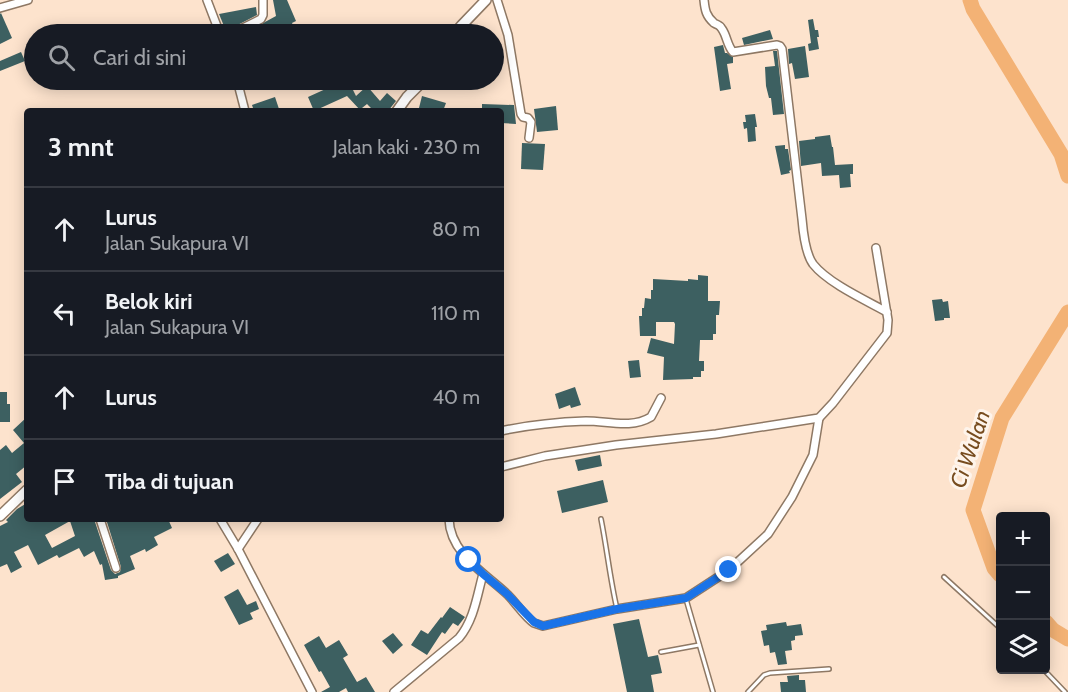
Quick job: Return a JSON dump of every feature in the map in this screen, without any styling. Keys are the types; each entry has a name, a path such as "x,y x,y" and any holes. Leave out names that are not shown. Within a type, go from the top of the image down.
{"street":[{"path":"0,8 28,0"},
{"path":"207,0 216,24"},
{"path":"251,24 261,19 263,0"},
{"path":"463,24 486,0"},
{"path":"497,0 508,35 520,114 531,122 529,138"},
{"path":"704,0 707,16 720,26 733,52 777,45 782,49 802,219 810,258 812,263 829,279 887,312"},
{"path":"240,90 244,108"},
{"path":"399,108 414,90"},
{"path":"449,522 456,543 469,560 534,622 543,626 617,609 686,598 729,570 768,534 792,498 813,456 819,418 887,333 887,312 876,248"},
{"path":"504,431 569,422 590,421 610,424 639,422 651,417 661,398"},
{"path":"504,466 544,456 819,418"},
{"path":"0,516 24,493"},
{"path":"101,522 116,568"},
{"path":"222,522 312,692"},
{"path":"238,549 258,522"},
{"path":"394,692 466,630 483,574"}],"lane":[{"path":"601,519 617,609"},
{"path":"944,577 996,624"},
{"path":"686,598 713,692"},
{"path":"661,652 699,645"},
{"path":"748,692 764,675 770,673 828,669"},
{"path":"1049,674 1065,692"}],"building":[{"path":"273,0 287,0 296,21 292,24 261,24 276,16"},
{"path":"256,7 257,15 240,24 223,24 219,14"},
{"path":"0,14 12,38 0,44"},
{"path":"813,19 815,30 818,30 819,49 809,51 808,44 811,43 808,20"},
{"path":"770,30 773,39 744,45 742,38"},
{"path":"723,45 725,53 733,57 733,63 727,64 731,89 720,91 714,47"},
{"path":"805,46 809,77 795,79 792,63 789,64 788,49"},
{"path":"773,51 777,51 784,114 773,115 771,98 769,98 766,86 765,67 775,66"},
{"path":"21,52 24,59 24,61 0,71 0,61"},
{"path":"323,90 353,90 356,96 363,90 370,90 380,101 387,93 396,101 390,108 371,108 367,104 358,108 347,96 321,108 313,108 308,97"},
{"path":"422,96 446,103 444,108 419,108"},
{"path":"275,97 279,108 253,108 252,105"},
{"path":"482,104 514,105 516,124 504,123 504,108 482,108"},
{"path":"556,106 558,130 537,132 534,109"},
{"path":"755,114 756,141 748,142 747,128 744,129 743,122 746,122 745,115"},
{"path":"830,135 835,165 853,164 853,174 850,174 851,187 840,188 839,175 822,176 821,163 801,166 799,141"},
{"path":"522,143 545,144 543,170 521,169"},
{"path":"785,145 785,149 788,149 791,170 790,173 781,175 775,146"},
{"path":"698,275 708,276 708,301 720,301 719,315 716,315 716,334 713,334 713,340 700,340 699,361 704,361 704,371 701,371 701,377 693,377 693,379 663,380 664,357 647,353 651,338 674,344 675,324 674,322 656,322 656,336 640,336 639,316 642,316 645,298 651,299 653,279 688,281 688,279 698,280"},
{"path":"942,299 943,302 948,301 950,318 935,321 932,300"},
{"path":"639,360 641,377 630,378 628,361"},
{"path":"575,387 581,405 571,408 570,405 559,409 555,394"},
{"path":"0,392 7,392 10,422 0,422"},
{"path":"24,420 24,443 13,430"},
{"path":"24,443 24,467 16,474 22,482 0,499 0,450 6,445 12,453"},
{"path":"600,455 602,466 578,471 575,460"},
{"path":"603,480 608,502 562,513 557,491"},
{"path":"24,505 24,522 68,522 45,535 52,548 75,536 70,522 95,522 111,570 115,574 120,572 121,567 107,522 169,522 172,528 154,537 158,545 146,552 145,549 130,556 135,569 118,578 105,580 102,564 100,565 94,551 84,557 79,548 59,558 57,555 38,565 28,545 14,552 22,567 11,573 7,564 0,567 0,526 8,522 6,520"},
{"path":"228,553 235,564 221,572 214,561"},
{"path":"238,589 247,605 256,601 259,609 250,613 253,619 239,625 224,597"},
{"path":"450,607 465,617 458,626 453,623 445,634 442,632 427,655 411,645 421,630 428,634"},
{"path":"639,619 648,657 658,655 662,673 651,675 654,692 627,692 613,624"},
{"path":"786,622 787,626 801,624 803,635 795,636 795,640 791,641 792,650 785,651 787,664 778,665 775,652 770,653 769,645 764,646 761,631 767,630 766,625"},
{"path":"393,633 403,645 393,654 382,641"},
{"path":"319,636 326,648 339,640 348,655 343,658 357,682 366,677 375,692 348,692 346,688 339,692 321,692 330,687 304,645"},
{"path":"799,675 799,680 805,680 806,692 781,692 780,682 788,682 787,676"}],"waterway":[{"name":"Ci Wulan","path":"970,0 973,9 1061,154 1068,176"},
{"name":"Ci Wulan","path":"996,570 973,510 1002,418 1068,312"},
{"name":"Ci Wulan","path":"1050,627 1068,639"}],"route":[{"path":"469,560 534,622 543,626 617,609 686,598 729,570"}]}
